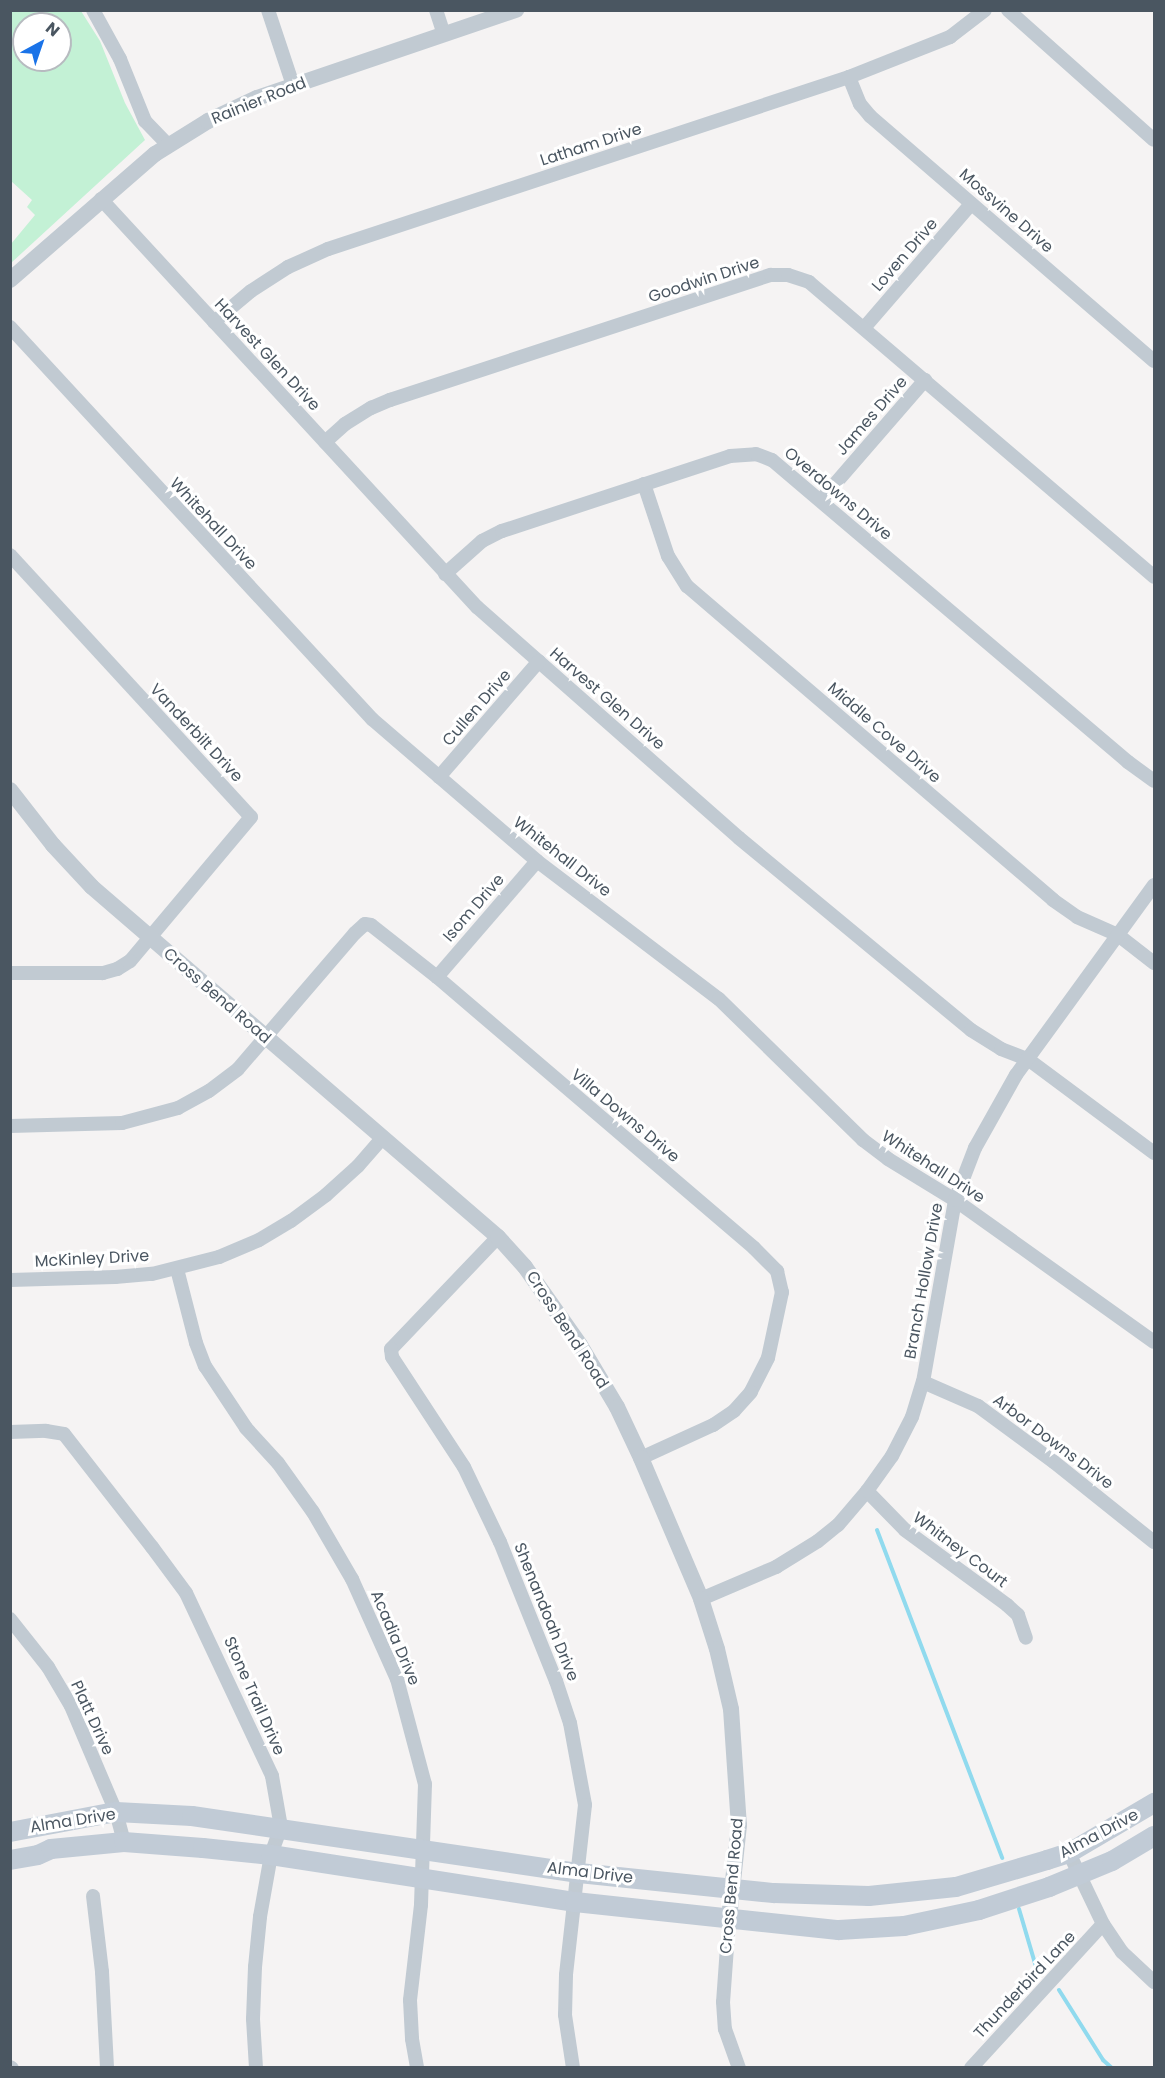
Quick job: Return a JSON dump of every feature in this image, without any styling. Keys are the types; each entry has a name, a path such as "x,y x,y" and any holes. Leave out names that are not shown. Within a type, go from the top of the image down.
{"main road":[{"name":"Alma Drive","path":"10,1832 116,1812 192,1816 281,1827 579,1873 822,1897 909,1893 956,1887 1069,1853 1155,1803"},
{"name":"Alma Drive","path":"10,1860 38,1855 51,1849 124,1842 272,1855 574,1902 839,1929 904,1926 979,1910 1112,1861 1155,1836"}],"street":[{"path":"93,10 120,59 145,121 168,145"},
{"path":"268,10 293,85"},
{"path":"436,10 444,34"},
{"name":"Rainier Road","path":"10,280 101,199 168,145 208,121 257,98 293,85 516,10"},
{"name":"Latham Drive","path":"214,322 251,291 288,267 328,249 849,77 950,37 985,10"},
{"path":"1008,10 1155,140"},
{"name":"Mossvine Drive","path":"849,77 860,104 870,116 1155,361"},
{"name":"Harvest Glen Drive","path":"101,199 477,607 739,838 971,1030 1001,1050 1029,1060 1155,1153"},
{"name":"Loven Drive","path":"864,328 971,204"},
{"name":"Goodwin Drive","path":"325,442 345,424 371,408 390,400 771,275 788,274 809,282 1155,577"},
{"name":"Whitehall Drive","path":"10,327 347,694 439,777 537,861 719,999 863,1140 888,1159 955,1200 1155,1342"},
{"name":"James Drive","path":"821,500 925,380"},
{"name":"Overdowns Drive","path":"445,574 483,541 502,531 730,456 756,454 772,460 821,500 1128,762 1155,781"},
{"name":"Middle Cove Drive","path":"644,484 668,556 687,586 1053,900 1077,917 1118,935 1155,963"},
{"name":"Vanderbilt Drive","path":"10,555 250,817 149,938"},
{"name":"Cullen Drive","path":"439,777 539,661"},
{"name":"Cross Bend Road","path":"10,790 53,845 92,887 498,1238 525,1267 580,1345 617,1407 701,1599 731,1709 739,1826 723,2001 725,2029 739,2067"},
{"name":"Isom Drive","path":"437,977 537,861"},
{"name":"Branch Hollow Drive","path":"701,1599 777,1567 808,1549 838,1525 867,1491 892,1456 912,1417 923,1382 955,1200 975,1148 1016,1075 1155,885"},
{"name":"Villa Downs Drive","path":"266,1037 365,924 371,925 437,977 754,1248 777,1271 782,1292 770,1347 763,1371 750,1392 734,1411 713,1425 641,1458"},
{"path":"10,973 103,973 117,969 130,961 149,938"},
{"path":"10,1126 122,1123 168,1111 209,1091 238,1069 266,1037"},
{"name":"McKinley Drive","path":"10,1280 115,1277 177,1269 229,1253 291,1221 326,1196 358,1166 383,1137"},
{"name":"Shenandoah Drive","path":"498,1238 391,1349 392,1357 464,1467 500,1542 556,1681 570,1724 585,1805 566,1976 565,2015 573,2067"},
{"name":"Acadia Drive","path":"177,1269 196,1343 205,1366 246,1428 278,1463 313,1512 352,1579 397,1678 425,1784 425,1849 410,2000 412,2039 417,2067"},
{"name":"Arbor Downs Drive","path":"923,1382 978,1406 1054,1462 1155,1542"},
{"name":"Stone Trail Drive","path":"10,1432 46,1431 64,1434 186,1593 272,1776 281,1827 272,1855 260,1917 253,2019 257,2067"},
{"name":"Whitney Court","path":"867,1491 905,1530 1007,1605 1023,1625 1026,1638"},
{"name":"Platt Drive","path":"10,1619 48,1667 71,1706 116,1812 124,1842"},
{"path":"1069,1853 1103,1924 1122,1952 1155,1982"},
{"path":"93,1896 102,1972 107,2067"},
{"name":"Thunderbird Lane","path":"971,2067 1103,1924"}],"green space":[{"path":"11,10 81,11 100,41 125,103 145,140 11,263 11,244 35,215 27,207 32,200 11,181"}],"waterway":[{"path":"877,1530 1002,1858"},
{"path":"1019,1909 1037,1970"},
{"path":"1059,1990 1103,2060 1112,2068"}]}
